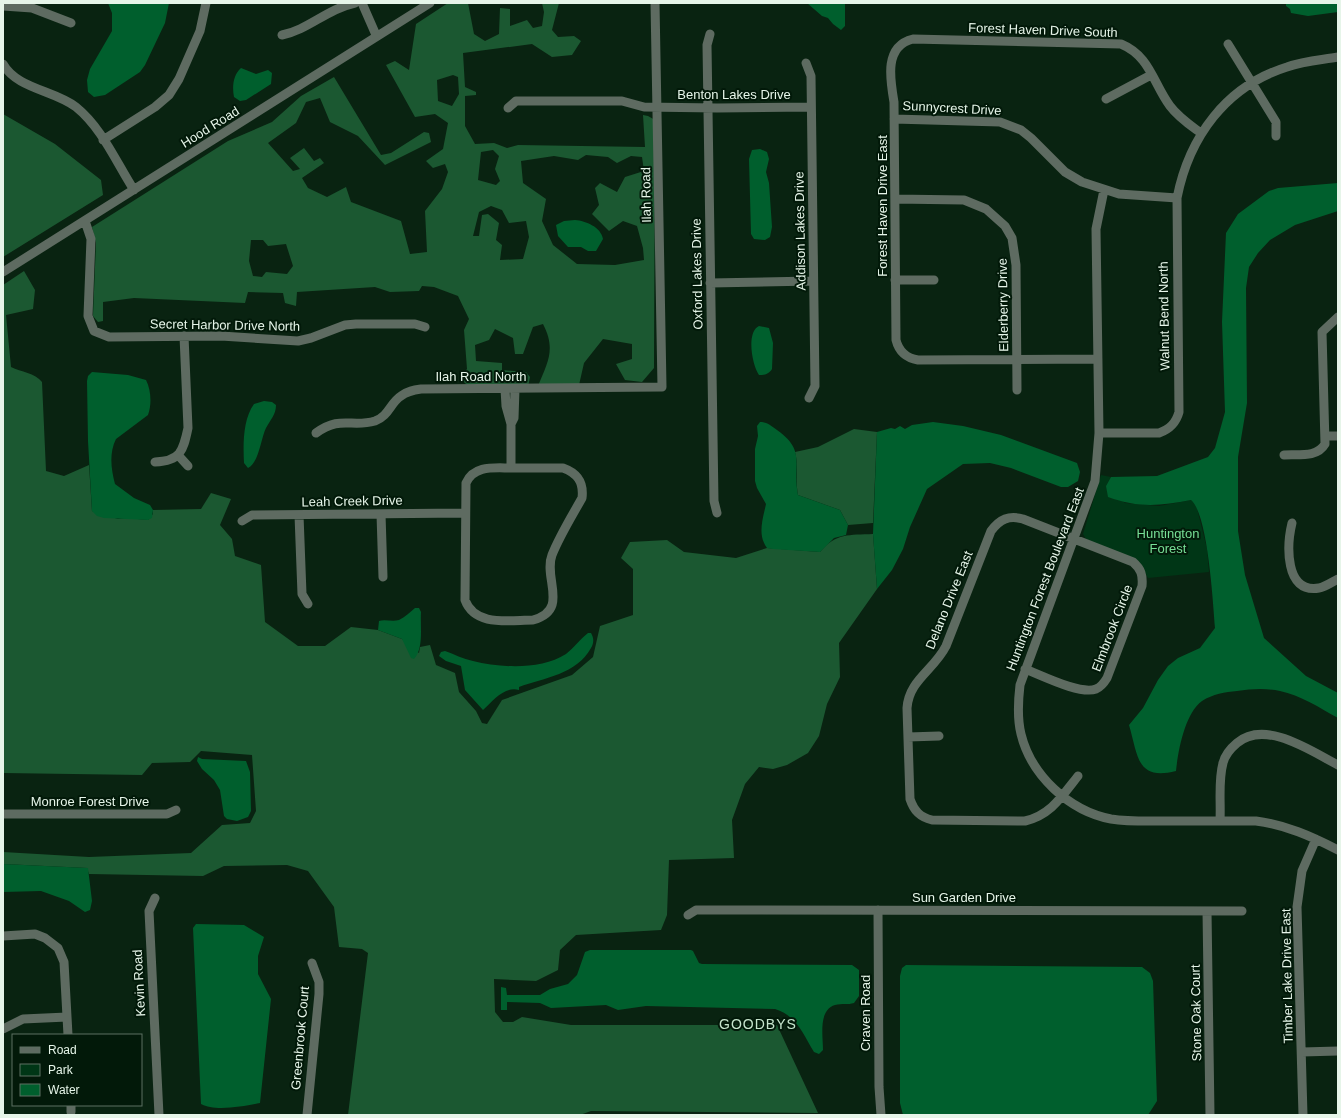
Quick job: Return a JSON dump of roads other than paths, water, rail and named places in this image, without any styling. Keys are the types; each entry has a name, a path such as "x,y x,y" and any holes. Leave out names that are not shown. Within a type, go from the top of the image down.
{"street":[{"path":"103,140 155,107 169,95 179,79 200,31 206,3"},
{"path":"282,35 295,33 332,11 355,3"},
{"path":"362,3 376,35"},
{"name":"Hood Road","path":"3,272 85,222 376,35 430,3"},
{"name":"Ilah Road","path":"655,3 662,387"},
{"path":"3,6 32,8 71,23"},
{"name":"Oxford Lakes Drive","path":"710,34 707,45 710,283 714,501 718,513"},
{"name":"Forest Haven Drive South","path":"894,51 904,41 913,39 1114,43 1130,48 1142,57 1151,75 1177,114 1201,133"},
{"path":"1228,44 1276,122 1276,136"},
{"name":"Forest Haven Drive East","path":"894,51 892,60 891,88 894,119 896,340 900,350 907,357 918,360 1017,359"},
{"name":"Walnut Bend North","path":"1098,433 1159,433 1167,430 1176,420 1179,412 1177,198 1185,167 1201,133 1216,113 1232,98 1252,83 1287,67 1338,57"},
{"name":"Addison Lakes Drive","path":"806,63 811,76 815,386 809,398"},
{"path":"3,64 16,78 55,94 75,106 90,121 134,190"},
{"path":"1106,99 1151,75"},
{"name":"Benton Lakes Drive","path":"508,108 516,101 622,100 638,106 657,107 811,107"},
{"name":"Sunnycrest Drive","path":"894,119 991,121 1010,125 1031,138 1064,172 1082,182 1119,194 1177,198"},
{"name":"Huntington Forest Boulevard East","path":"1104,190 1096,230 1098,433 1095,482 1075,540 1020,685 1018,704 1024,744 1039,773 1063,796 1084,810 1109,818 1129,821 1220,821 1272,823 1316,839 1338,850"},
{"name":"Elderberry Drive","path":"895,199 964,200 986,209 1005,226 1012,238 1015,252 1017,390"},
{"name":"Secret Harbor Drive North","path":"85,222 91,238 88,316 94,331 109,337 221,336 298,340 311,338 336,328 350,325 415,324 426,327"},
{"path":"895,280 934,280"},
{"path":"710,283 813,282"},
{"path":"1284,454 1315,453 1321,450 1325,444 1326,436 1322,332 1338,317"},
{"path":"155,462 170,461 178,455 186,441 188,428 184,336"},
{"path":"1017,359 1098,359"},
{"name":"Ilah Road North","path":"316,433 327,425 335,422 375,421 389,412 395,402 409,391 421,389 662,387"},
{"path":"510,389 506,406 511,424 511,468"},
{"path":"1326,436 1338,436"},
{"path":"178,455 188,466"},
{"path":"511,468 563,468 578,476 583,490 582,498 552,556 554,597 548,613 541,618 532,620 479,618 468,608 465,600 464,513 464,491 468,477 480,470 511,468"},
{"name":"Leah Creek Drive","path":"242,521 252,515 464,513"},
{"path":"382,514 383,577"},
{"path":"299,515 302,594 308,604"},
{"name":"Delano Drive East","path":"1063,796 1045,814 1025,821 932,820 919,816 910,799 907,702 912,688 937,661 946,646 991,531 1002,520 1015,517 1075,540"},
{"path":"1292,523 1289,538 1291,571 1298,583 1309,588 1319,588 1338,579"},
{"name":"Elmbrook Circle","path":"1025,669 1080,690 1096,689 1107,678 1142,586 1143,578 1137,566 1132,562 1075,540"},
{"path":"1220,821 1221,772 1223,761 1231,748 1247,737 1263,734 1275,735 1338,765"},
{"path":"908,737 939,736"},
{"path":"1063,796 1078,776"},
{"name":"Monroe Forest Drive","path":"3,814 167,814 176,810"},
{"name":"Timber Lake Drive East","path":"1303,1115 1297,907 1302,871 1316,839"},
{"name":"Kevin Road","path":"155,898 149,911 158,1115"},
{"name":"Sun Garden Drive","path":"688,915 696,910 1242,911"},
{"name":"Craven Road","path":"878,910 879,1087 881,1115"},
{"name":"Stone Oak Court","path":"1207,911 1210,1115"},
{"path":"3,936 35,934 45,938 58,948 64,962 68,1034"},
{"name":"Greenbrook Court","path":"307,1115 319,994 319,982 312,963"},
{"path":"3,1029 23,1019 67,1017"},
{"path":"1302,1052 1338,1051"}],"water":[{"path":"108,3 169,3 165,23 145,65 140,72 105,95 94,97 88,92 87,80 90,69 112,31 112,13"},
{"path":"807,3 845,3 845,26 841,30 828,18 822,16"},
{"path":"1286,3 1338,3 1338,12 1308,16 1291,13 1290,9 1286,6"},
{"path":"241,68 256,74 268,70 272,73 271,84 246,100 240,101 234,97 233,85 236,74"},
{"path":"760,149 767,152 769,159 766,172 769,183 772,227 770,237 765,240 754,239 751,234 749,159 752,150"},
{"path":"1338,183 1338,211 1295,225 1270,240 1258,253 1249,267 1246,288 1247,403 1238,457 1238,531 1245,575 1264,638 1306,676 1338,693 1338,718 1302,699 1280,691 1253,689 1215,695 1202,701 1191,714 1183,733 1176,771 1163,773 1153,772 1146,769 1141,763 1137,755 1129,725 1143,708 1158,680 1168,666 1178,658 1200,648 1215,628 1206,540 1197,508 1191,500 1159,505 1129,503 1108,497 1106,486 1111,477 1157,476 1208,457 1215,448 1225,412 1222,322 1226,233 1238,214 1269,191 1278,188"},
{"path":"575,220 592,225 602,235 603,239 596,251 588,251 581,247 568,247 558,236 556,225 564,221"},
{"path":"759,326 769,328 773,343 772,369 767,374 763,375 759,375 752,357 751,342 755,329"},
{"path":"92,372 128,375 146,380 148,384 150,402 148,415 116,439 112,450 111,461 115,484 134,498 150,505 153,510 152,518 148,520 104,518 97,516 92,511 88,441 87,381 88,376"},
{"path":"264,401 272,402 276,405 275,412 264,432 255,461 248,468 244,463 246,424 250,410 254,404"},
{"path":"760,422 767,423 777,430 792,445 796,459 798,495 840,510 848,525 846,535 834,538 820,552 773,549 767,548 764,543 761,532 766,504 757,488 755,481 755,449 758,436 757,426"},
{"path":"933,422 963,426 1001,435 1077,463 1080,472 1078,481 1068,487 1061,487 1011,468 990,463 963,464 927,489 910,527 903,549 892,570 877,589 873,534 877,432 891,428 895,429 900,426 905,429 912,425"},
{"path":"415,608 419,608 421,612 421,637 419,649 414,659 411,658 402,639 378,630 379,621 399,620"},
{"path":"588,633 591,633 592,635 593,644 585,657 577,664 549,678 519,687 519,690 508,690 499,695 483,710 465,690 461,666 446,661 439,656 441,652 445,651 466,659 496,665 533,665 545,663 566,654"},
{"path":"198,757 202,759 246,761 250,772 251,811 248,817 237,821 227,819 224,816 220,790 214,780 202,769 197,761"},
{"path":"3,864 88,868 92,901 90,910 85,912 69,901 41,891 3,892"},
{"path":"196,924 244,925 264,937 258,956 258,974 271,999 260,1103 222,1108 214,1108 201,1104 193,928"},
{"path":"590,950 691,950 699,963 702,964 852,965 859,970 859,996 854,1003 835,1005 826,1012 822,1031 823,1050 819,1054 814,1052 799,1026 789,1016 775,1009 646,1006 618,1010 606,1005 551,1008 540,1003 507,1002 507,1010 501,1010 501,987 506,988 507,995 540,995 550,989 568,984 577,975 585,952"},
{"path":"906,965 1142,967 1150,973 1153,981 1157,1101 1148,1115 903,1115 900,1103 900,976 902,968"}],"district":[{"name":"GOODBYS","path":"758,1024"}],"park label":[{"name":"Huntington Forest","path":"1168,540"}]}
